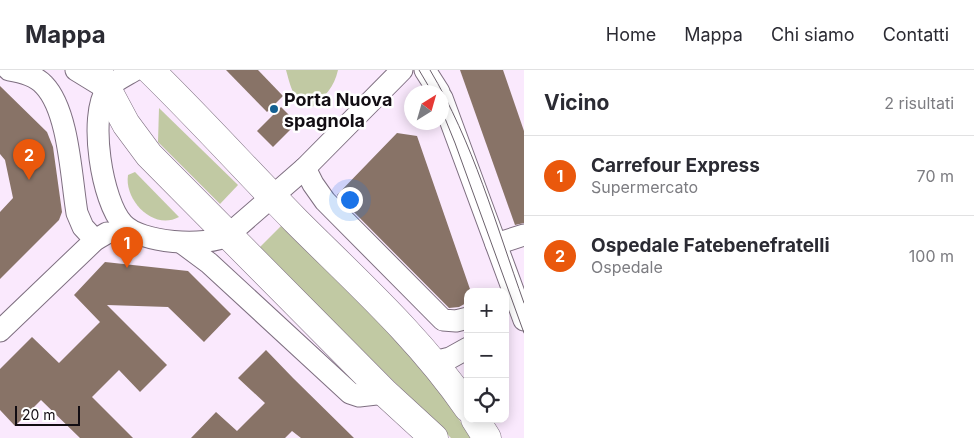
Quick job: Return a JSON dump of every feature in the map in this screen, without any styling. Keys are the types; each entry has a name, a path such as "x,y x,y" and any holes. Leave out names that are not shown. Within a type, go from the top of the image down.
{"main road":[{"path":"150,70 373,295 434,362 464,403"},
{"path":"102,80 126,124 144,149 386,393 434,438"},
{"path":"386,393 407,438"},
{"path":"478,423 487,438"}],"street":[{"path":"9,70 38,80 45,86 60,111 77,213 83,226 95,240"},
{"path":"76,70 102,80 135,70"},
{"path":"0,331 95,240 109,232 127,228 152,237 182,243 206,243 228,235 305,168 402,70"},
{"path":"425,70 434,85"},
{"path":"102,80 98,125 100,162 112,206 127,228"},
{"path":"449,116 496,244 505,283 524,320"},
{"path":"305,168 312,184 325,201 443,320 456,321 464,319"},
{"path":"496,244 524,235"},
{"path":"182,243 209,263 350,393 359,396 386,393"},
{"path":"434,362 450,358 464,350"}],"green space":[{"path":"286,70 338,70 334,82 328,91 311,108 300,103 291,87"},
{"path":"159,108 238,185 220,204 158,142"},
{"path":"135,172 179,217 160,220 142,211 131,194 128,185 128,175"},
{"path":"282,225 394,334 449,404 471,438 451,438 259,248"}],"building":[{"path":"226,70 258,70 283,96 267,112"},
{"path":"460,70 503,70 524,131 524,223 515,225"},
{"path":"0,86 47,132 53,147 62,212 59,220 0,279 0,212 13,198 5,160 0,154"},
{"path":"281,107 297,123 273,147 257,131"},
{"path":"397,133 417,136 470,288 464,288 464,304 449,308 337,195"},
{"path":"105,262 188,271 231,314 204,342 168,307 107,305 167,365 140,392 119,370 92,397 133,438 80,438 41,400 15,426 0,410 0,369 32,337 59,363 100,322 74,295"},
{"path":"266,350 354,438 301,438 292,431 285,438 191,438 216,412 237,431 265,403 238,378"}],"tram line":[{"path":"419,70 428,85"},
{"path":"430,70 459,126 483,184 524,303"},
{"path":"449,128 524,333"}],"place":[{"name":"Porta Nuova spagnola","path":"274,109"},
{"name":"Ospedale Fatebenefratelli","path":"29,180"},
{"name":"Carrefour Express","path":"127,268"}]}
